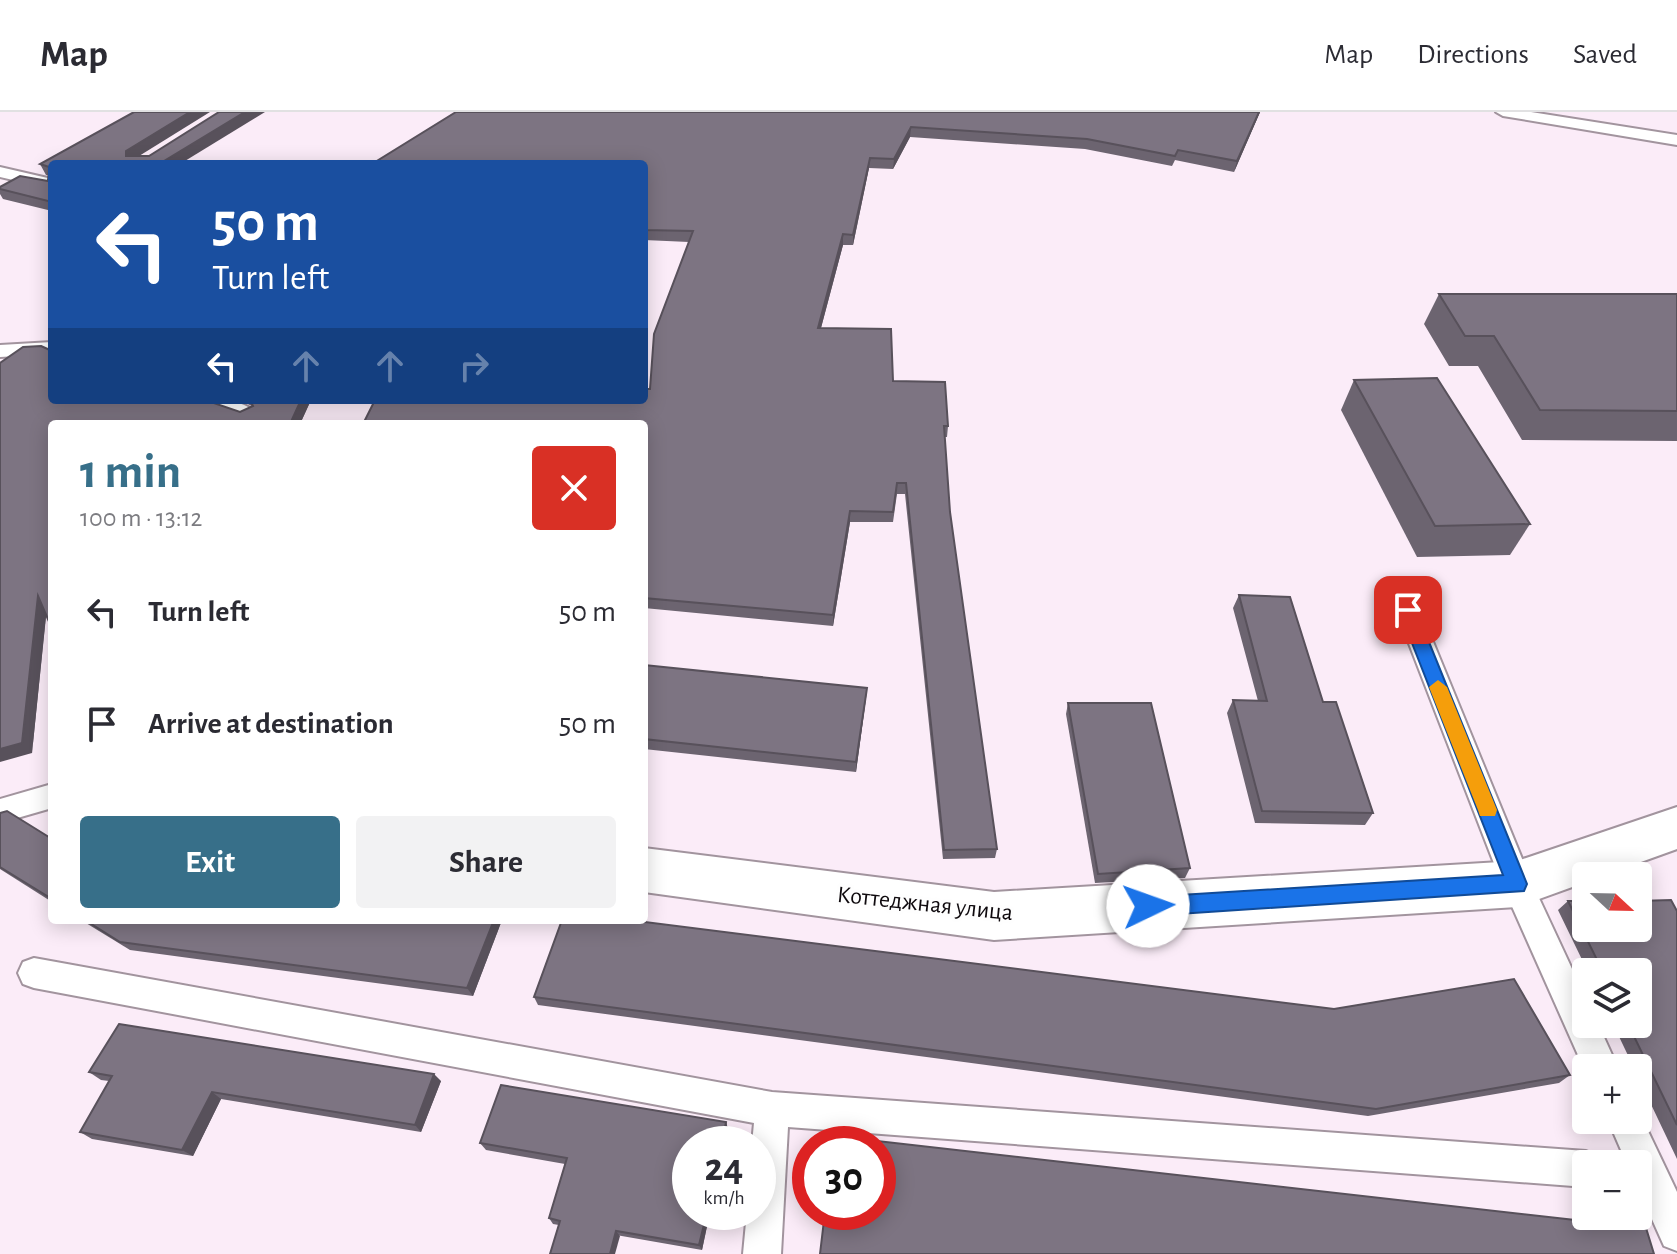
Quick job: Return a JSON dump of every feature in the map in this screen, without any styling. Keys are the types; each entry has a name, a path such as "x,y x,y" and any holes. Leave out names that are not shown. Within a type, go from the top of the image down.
{"street":[{"name":"Коттеджная улица","path":"648,871 994,916 1517,884 1677,828"}],"lane":[{"path":"1503,112 1677,140"},
{"path":"0,172 48,183"},
{"path":"0,351 48,348"},
{"path":"220,404 248,413"},
{"path":"1408,610 1517,884 1595,1054"},
{"path":"0,811 48,797"},
{"path":"34,973 772,1109 1572,1168"},
{"path":"762,1254 772,1109"},
{"path":"1652,1188 1677,1233"}],"building":[{"path":"134,112 190,112 126,151 126,156 149,156 219,112 245,112 166,160 48,160 48,167 40,164"},
{"path":"456,112 1259,112 1237,161 1178,150 1175,156 1087,139 911,127 894,159 870,158 853,235 843,234 818,328 891,329 893,381 945,382 948,426 944,426 950,512 997,849 944,850 906,483 897,483 893,512 850,511 833,615 648,598 648,420 365,420 373,404 648,404 654,334 693,231 648,230 648,160 378,160"},
{"path":"20,176 48,181 48,201 0,189"},
{"path":"1439,294 1677,294 1677,411 1540,410 1494,336 1465,336"},
{"path":"41,346 48,349 48,404 217,404 240,412 252,404 299,404 292,420 48,420 48,619 38,596 22,743 0,749 0,363 23,347"},
{"path":"1437,378 1530,524 1435,526 1354,380"},
{"path":"1239,595 1290,597 1323,702 1336,702 1373,813 1262,811 1233,700 1267,701"},
{"path":"648,665 867,688 856,762 648,739"},
{"path":"1068,703 1151,703 1190,868 1098,874"},
{"path":"7,811 48,837 48,897 0,867 0,813"},
{"path":"1671,900 1677,911 1677,1125 1652,1073 1652,1054 1643,1054 1635,1038 1652,1038 1652,958 1596,958 1588,942 1652,942 1652,901"},
{"path":"648,922 1334,1009 1514,979 1570,1075 1376,1109 534,997 561,924"},
{"path":"91,924 492,924 467,988 120,942"},
{"path":"119,1024 434,1074 415,1125 212,1092 182,1150 80,1132 112,1076 89,1072"},
{"path":"501,1085 726,1122 725,1126 672,1126 672,1230 703,1230 699,1245 616,1231 610,1254 550,1254 560,1221 549,1218 567,1158 480,1143"},
{"path":"896,1143 1572,1220 1572,1230 1647,1230 1654,1254 820,1254 823,1230 896,1230"}],"slow traffic":[{"path":"1438,687 1487,810"}],"route":[{"path":"1148,906 1517,884 1408,610"}]}
